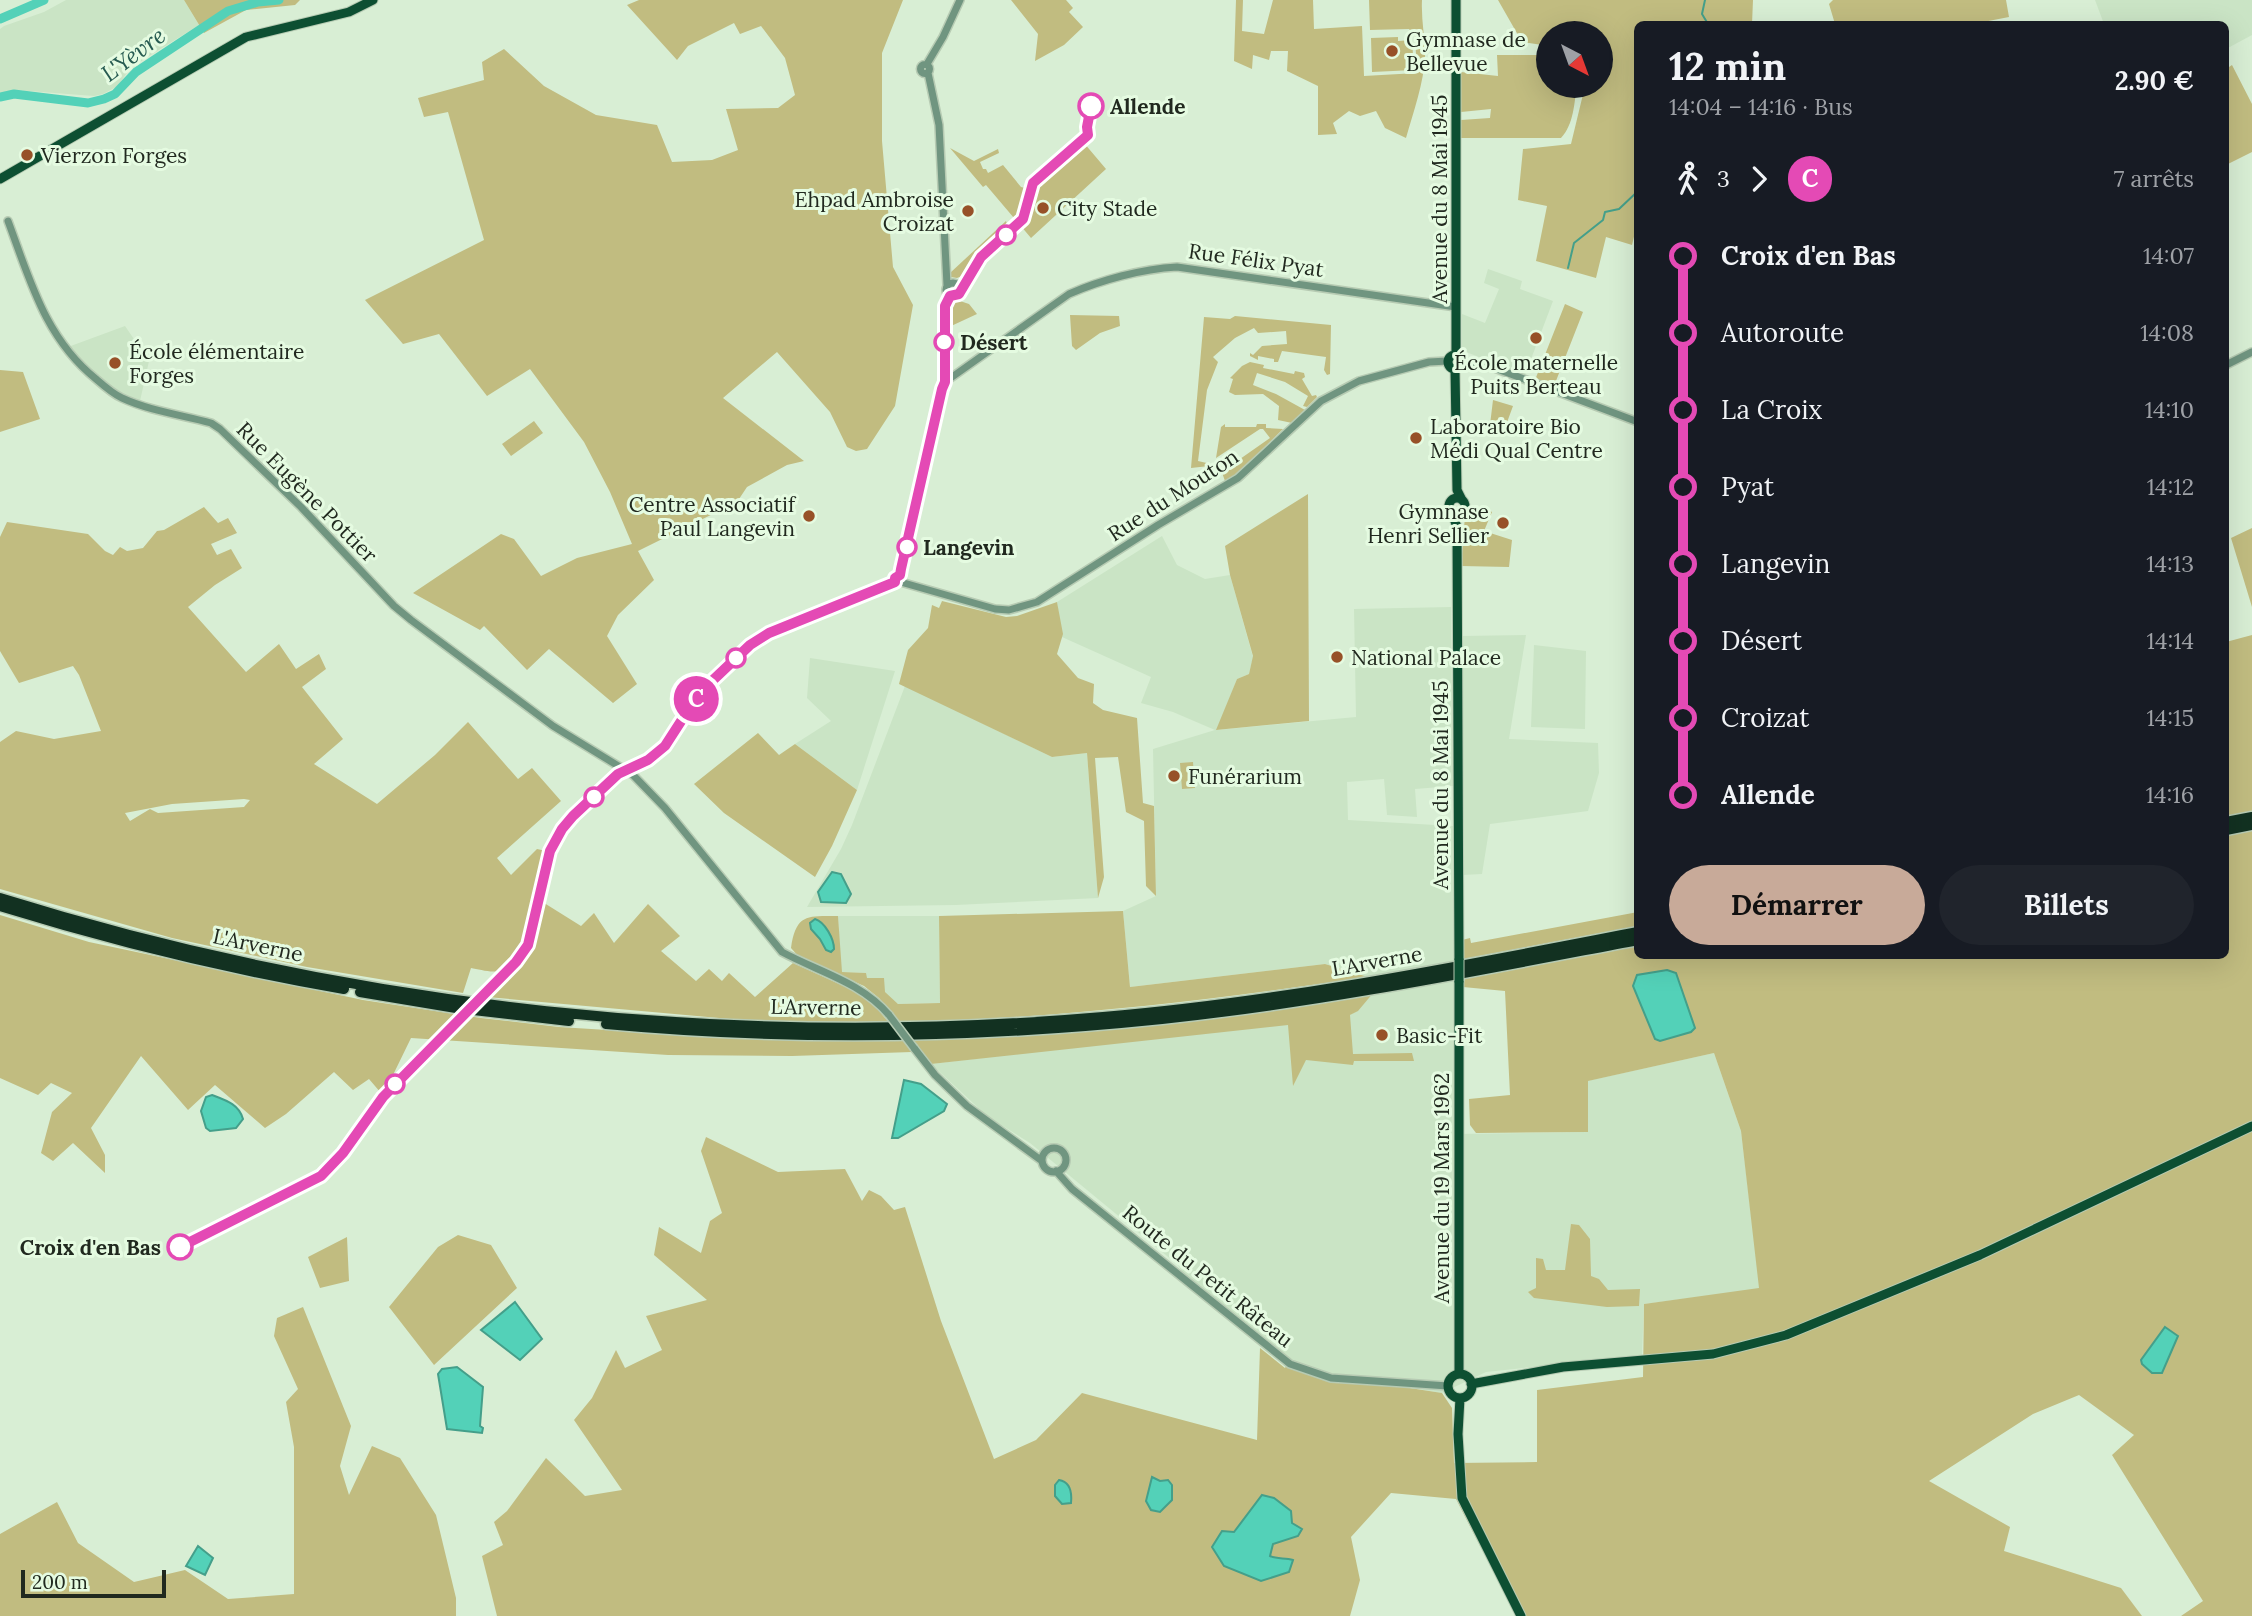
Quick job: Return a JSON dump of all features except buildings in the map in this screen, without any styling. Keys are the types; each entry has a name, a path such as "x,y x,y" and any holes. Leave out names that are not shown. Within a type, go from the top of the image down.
{"highway":[{"path":"2229,821 2252,817"},
{"path":"2229,830 2252,826"},
{"name":"L'Arverne","path":"0,898 200,953 391,990 572,1014 688,1023 798,1027 996,1024 1163,1011 1334,988 1634,933"},
{"name":"L'Arverne","path":"0,906 188,958 401,999 513,1015 630,1026 800,1035 995,1032 1164,1019 1355,992 1634,941"}],"main road":[{"path":"0,179 242,38 349,12 373,0"},
{"name":"Avenue du 8 Mai 1945","path":"1456,0 1457,501 1449,506 1457,513 1459,960"},
{"name":"Avenue du 19 Mars 1962","path":"1459,960 1459,1374"},
{"path":"1471,1384 1563,1367 1713,1353 1786,1335 1980,1255 2252,1126"},
{"path":"1459,1374 1465,1376 1471,1384 1469,1393 1460,1398 1450,1393 1448,1386 1452,1377 1459,1374"},
{"path":"1460,1398 1458,1434 1462,1498 1521,1616"}],"street":[{"path":"960,0 928,71 939,125 949,289 945,306 945,382 899,580 759,638 696,698 665,746 648,760 626,769 665,808 725,879 775,946 800,963 853,985 871,997 889,1015 935,1075 955,1094 1018,1146 1042,1161 1045,1168 1056,1171 1064,1166 1066,1159 1062,1150 1055,1148 1034,1151 1018,1146"},
{"name":"Rue Eugène Pottier","path":"8,221 45,314 65,350 81,367 119,397 136,404 211,423 220,429 271,477 394,606 552,726 626,769"},
{"name":"Rue Félix Pyat","path":"945,382 1069,294 1086,286 1162,268 1177,267 1457,307"},
{"path":"2229,364 2252,352"},
{"name":"Rue du Mouton","path":"899,580 913,587 995,609 1009,610 1037,602 1158,524 1238,478 1321,401 1359,382 1429,362 1476,363 1492,367 1634,420"},
{"path":"1042,1161 1047,1150"},
{"name":"Route du Petit Râteau","path":"1064,1166 1078,1194"},
{"name":"Route du Petit Râteau","path":"1056,1171 1078,1194 1290,1364 1311,1373 1340,1380 1448,1386"}],"shaded area":[{"path":"66,0 184,0 199,25 130,68 118,86 103,94 94,96 15,90 0,93 0,29 44,12"},
{"path":"184,0 300,0 295,5 246,10 204,33"},
{"path":"639,0 903,0 882,53 882,141 893,267 913,305 895,406 867,449 856,451 847,447 830,412 777,352 723,398 804,461 787,465 747,487 737,502 638,551 654,580 618,615 607,636 637,684 613,703 549,649 527,670 484,626 480,630 413,593 501,534 514,539 541,576 577,558 632,544 610,492 584,442 530,369 487,396 439,334 403,344 365,300 484,240 448,112 424,117 418,98 484,80 482,62 504,49 544,86 596,115 657,125 672,162 712,160 738,150 726,109 778,108 795,95 785,58 761,26 740,34 734,23 688,46 677,60 627,5"},
{"path":"1011,0 1066,0 1073,8 1069,12 1083,27 1064,45 1035,61 1038,34"},
{"path":"1236,0 1243,0 1242,31 1264,34 1273,0 1313,0 1314,29 1362,26 1364,76 1417,73 1415,36 1409,29 1370,30 1369,0 1422,0 1425,49 1423,77 1406,138 1385,128 1376,111 1360,116 1349,111 1333,123 1337,134 1318,135 1318,86 1287,71 1288,51 1271,51 1269,60 1253,55 1252,69 1234,61"},
{"path":"1498,0 1753,0 1752,21 1634,21 1634,237 1632,245 1606,237 1596,278 1536,261 1547,206 1518,200 1523,149 1571,144 1582,98 1614,98 1614,21 1536,21 1536,44 1522,42"},
{"path":"1833,0 2006,0 2009,17 1988,21 1834,21 1829,4"},
{"path":"2095,0 2252,0 2252,35 2229,47 2229,21 2103,21"},
{"name":"Gymnase de Bellevue","path":"1398,37 1398,41 1412,40 1414,70 1372,72 1371,38"},
{"path":"1497,55 1536,55 1536,98 1575,98 1571,120 1561,138 1461,138 1461,120 1490,118 1491,109 1461,112 1461,72 1498,76"},
{"path":"2232,65 2252,104 2252,152 2229,164 2229,67"},
{"path":"1084,143 1106,169 1031,238 950,148 974,161 998,149 999,153 980,162 983,169 988,173 1003,165 1021,187 1033,190"},
{"path":"1006,221 1008,227 980,253 962,276 951,277 950,273"},
{"path":"1488,269 1522,281 1520,289 1553,301 1525,375 1466,352 1462,347 1462,314 1485,323 1499,289 1484,283"},
{"path":"954,299 969,304 977,314 949,327 949,306"},
{"path":"1565,304 1583,312 1554,386 1535,380"},
{"path":"1070,315 1119,316 1120,326 1100,333 1076,350 1072,346"},
{"path":"1235,316 1331,325 1330,374 1327,375 1324,370 1326,357 1282,351 1278,362 1274,362 1274,359 1258,356 1258,360 1250,356 1250,353 1253,355 1262,346 1287,344 1286,331 1258,333 1254,328 1235,338 1213,357 1218,362 1207,390 1198,461 1211,464 1191,468 1204,317 1230,319"},
{"name":"École élémentaire Forges","path":"125,326 149,361 140,401 120,393 84,364 68,347"},
{"path":"1250,362 1264,365 1263,368 1294,374 1295,371 1304,373 1305,377 1302,379 1312,396 1317,397 1307,407 1303,406 1308,396 1285,382 1257,373 1253,385 1305,410 1292,423 1278,420 1279,406 1263,394 1235,395 1229,392 1233,379 1230,378"},
{"path":"0,370 23,372 40,419 0,432"},
{"path":"1493,400 1513,406 1502,436 1489,433"},
{"path":"534,421 543,433 511,456 502,444"},
{"path":"1225,424 1225,427 1256,427 1257,424 1266,424 1266,428 1283,429 1237,474 1225,481 1220,467 1224,466 1221,458 1230,466 1270,438 1260,429 1216,458 1221,427"},
{"path":"1308,494 1309,721 1216,730 1237,679 1249,674 1253,656 1230,575 1225,546"},
{"path":"1480,506 1492,512 1484,531 1512,540 1509,567 1461,566 1465,516"},
{"path":"204,507 218,523 228,518 237,533 211,544 217,555 231,549 242,568 188,607 246,672 279,644 296,669 319,654 326,669 302,687 343,739 314,764 377,804 435,755 468,722 518,779 532,768 561,801 497,858 511,875 537,849 546,851 525,937 509,965 498,971 471,968 463,993 307,967 172,938 0,889 0,742 16,731 54,739 101,731 73,666 19,683 0,651 0,537 7,522 88,534 113,555 120,547 127,551 143,548 157,531 164,530","holes":["250,800 244,807 158,813 150,809 130,821 125,813 172,804"]},
{"path":"2252,528 2252,607 2231,538"},
{"path":"1162,536 1177,565 1205,579 1230,575 1253,657 1249,674 1237,679 1217,730 1356,717 1354,609 1451,607 1453,786 1415,789 1417,817 1387,815 1384,779 1347,782 1348,820 1453,826 1456,961 1368,977 1325,964 1130,987 1123,911 1156,896 1153,749 1215,730 1173,712 1141,703 1151,677 1062,637 1057,602"},
{"path":"942,601 1006,617 1017,616 1057,602 1063,634 1057,654 1078,678 1094,684 1093,703 1103,710 1137,718 1143,803 1154,806 1156,896 1146,886 1144,821 1126,812 1118,757 1095,758 1104,877 1098,898 1087,753 1052,757 899,684 908,650 928,628 932,605 939,608"},
{"path":"1526,635 1509,739 1598,743 1599,773 1588,811 1490,824 1482,874 1462,875 1462,636"},
{"path":"2252,635 2252,1616 2181,1616 2203,1601 2112,1455 2134,1435 2079,1395 2033,1414 1929,1481 2010,1527 2004,1551 2121,1588 2142,1616 1516,1616 1456,1499 1391,1493 1351,1537 1360,1580 1350,1616 497,1616 482,1556 503,1545 494,1522 507,1511 546,1458 585,1496 622,1490 574,1420 592,1398 616,1350 625,1368 662,1350 646,1316 707,1300 654,1255 659,1227 701,1253 710,1221 722,1213 701,1151 706,1137 778,1172 845,1169 862,1201 869,1190 881,1196 894,1210 905,1207 941,1321 994,1459 1036,1440 1082,1393 1257,1440 1260,1348 1285,1368 1288,1363 1332,1376 1442,1393 1452,1408 1454,1463 1537,1462 1537,1390 1643,1377 1644,1304 1759,1288 1741,1131 1714,1053 1588,1081 1588,1132 1476,1133 1470,1125 1469,1099 1510,1095 1505,991 1463,987 1465,978 1634,928 1634,959 2229,959 2229,641"},
{"path":"1534,645 1586,651 1585,729 1531,727"},
{"path":"810,658 895,671 857,790 795,744 831,721 807,698"},
{"path":"905,686 1052,757 1087,753 1098,898 956,905 807,907 852,825"},
{"path":"758,733 779,755 795,744 857,790 815,877 724,813 694,784"},
{"path":"1193,762 1195,788 1182,789 1180,763"},
{"path":"541,901 581,926 594,913 614,943 648,904 680,936 661,951 696,981 709,969 722,981 729,973 755,997 793,963 868,997 889,1023 741,1020 487,997 527,955"},
{"path":"1123,911 1130,987 1325,964 1368,977 1075,1013 899,1022 879,998 864,986 799,957 791,948 800,922 811,917 838,916 842,972 866,973 867,978 884,978 885,992 898,1004 940,1003 939,916"},
{"path":"1634,913 1634,927 1464,959 1462,940 1470,938 1471,943"},
{"path":"0,915 89,942 363,1000 481,1018 559,1027 736,1038 901,1038 912,1052 792,1056 668,1055 411,1038 381,1093 369,1079 353,1090 334,1072 286,1114 265,1128 215,1085 188,1110 141,1056 91,1128 105,1155 105,1173 73,1143 53,1161 41,1153 52,1112 72,1093 51,1083 38,1095 0,1078"},
{"path":"838,916 939,916 940,1003 898,1004 866,978 866,973 841,972"},
{"path":"1455,979 1455,1134 1587,1132 1587,1081 1714,1053 1741,1131 1760,1289 1644,1304 1642,1355 1486,1372 1442,1393 1332,1375 1288,1363 1187,1280 1178,1265 1030,1143 987,1116 931,1064 1350,1015 1374,992"},
{"path":"1374,992 1358,1011 1350,1015 1353,1054 1412,1053 1414,1061 1354,1061 1353,1065 1306,1060 1293,1086 1288,1025 931,1064 912,1040 1144,1026 1259,1012"},
{"path":"1571,1224 1579,1225 1590,1239 1591,1276 1599,1279 1608,1290 1640,1289 1639,1306 1607,1307 1534,1298 1528,1292 1536,1288 1536,1258 1543,1259 1546,1270 1565,1270"},
{"path":"458,1235 491,1245 517,1288 434,1365 389,1307 438,1247"},
{"path":"347,1237 349,1281 320,1288 308,1257"},
{"path":"303,1307 351,1426 340,1466 349,1495 372,1446 400,1458 436,1515 456,1598 456,1616 0,1616 0,1534 57,1502 78,1543 134,1582 185,1570 228,1599 294,1594 294,1447 286,1402 298,1389 274,1336 277,1318"}],"water":[{"path":"832,872 841,874 851,894 846,903 821,902 818,892"},
{"path":"815,919 831,936 834,949 831,952 826,950 811,929 810,923"},
{"path":"1667,970 1676,973 1695,1028 1691,1032 1660,1041 1655,1039 1633,986 1637,975"},
{"path":"904,1080 921,1084 947,1104 944,1111 898,1138 892,1138"},
{"path":"212,1095 231,1103 241,1114 243,1119 236,1128 210,1131 206,1128 201,1111 206,1097"},
{"path":"515,1302 542,1339 520,1360 481,1330"},
{"path":"2165,1327 2178,1336 2162,1373 2152,1373 2141,1360"},
{"path":"457,1367 483,1387 480,1426 483,1428 482,1433 447,1429 438,1374 442,1369"},
{"path":"1152,1477 1160,1481 1168,1480 1172,1485 1172,1500 1160,1512 1151,1510 1146,1501"},
{"path":"1059,1480 1068,1486 1071,1503 1062,1504 1055,1496 1055,1485"},
{"path":"1262,1495 1274,1498 1291,1511 1292,1523 1302,1529 1298,1536 1273,1544 1270,1556 1293,1560 1289,1572 1261,1581 1224,1566 1212,1547 1222,1531 1234,1532"},
{"path":"198,1546 213,1558 205,1575 186,1566"}],"waterway":[{"name":"L'Yèvre","path":"0,19 44,0"},
{"name":"L'Yèvre","path":"0,97 14,94 88,103 104,99 115,94 136,72 228,11 258,2 279,0"},
{"path":"1705,0 1702,14 1706,21"},
{"path":"1568,268 1574,243 1603,220 1605,212 1619,209 1634,195"}],"bus line":[{"name":"C","path":"180,1247 321,1176 332,1166 383,1097 516,962 528,945 550,851 562,829 618,774 657,754 678,728 696,698 750,645 769,633 895,582 895,578 900,575 945,382 945,306 950,296 959,294 981,257 1023,219 1033,183 1088,135 1091,106"}],"place":[{"name":"Gymnase de Bellevue","path":"1392,51"},
{"name":"Allende","path":"1091,106"},
{"name":"Vierzon Forges","path":"27,155"},
{"name":"City Stade","path":"1043,208"},
{"name":"Ehpad Ambroise Croizat","path":"968,211"},
{"name":"École maternelle Puits Berteau","path":"1536,338"},
{"name":"Désert","path":"944,342"},
{"name":"École élémentaire Forges","path":"115,363"},
{"name":"Laboratoire Bio Médi Qual Centre","path":"1416,438"},
{"name":"Centre Associatif Paul Langevin","path":"809,516"},
{"name":"Gymnase Henri Sellier","path":"1503,523"},
{"name":"Langevin","path":"907,547"},
{"name":"National Palace","path":"1337,657"},
{"name":"Funérarium","path":"1174,776"},
{"name":"Basic-Fit","path":"1382,1035"},
{"name":"Croix d'en Bas","path":"180,1247"}]}
